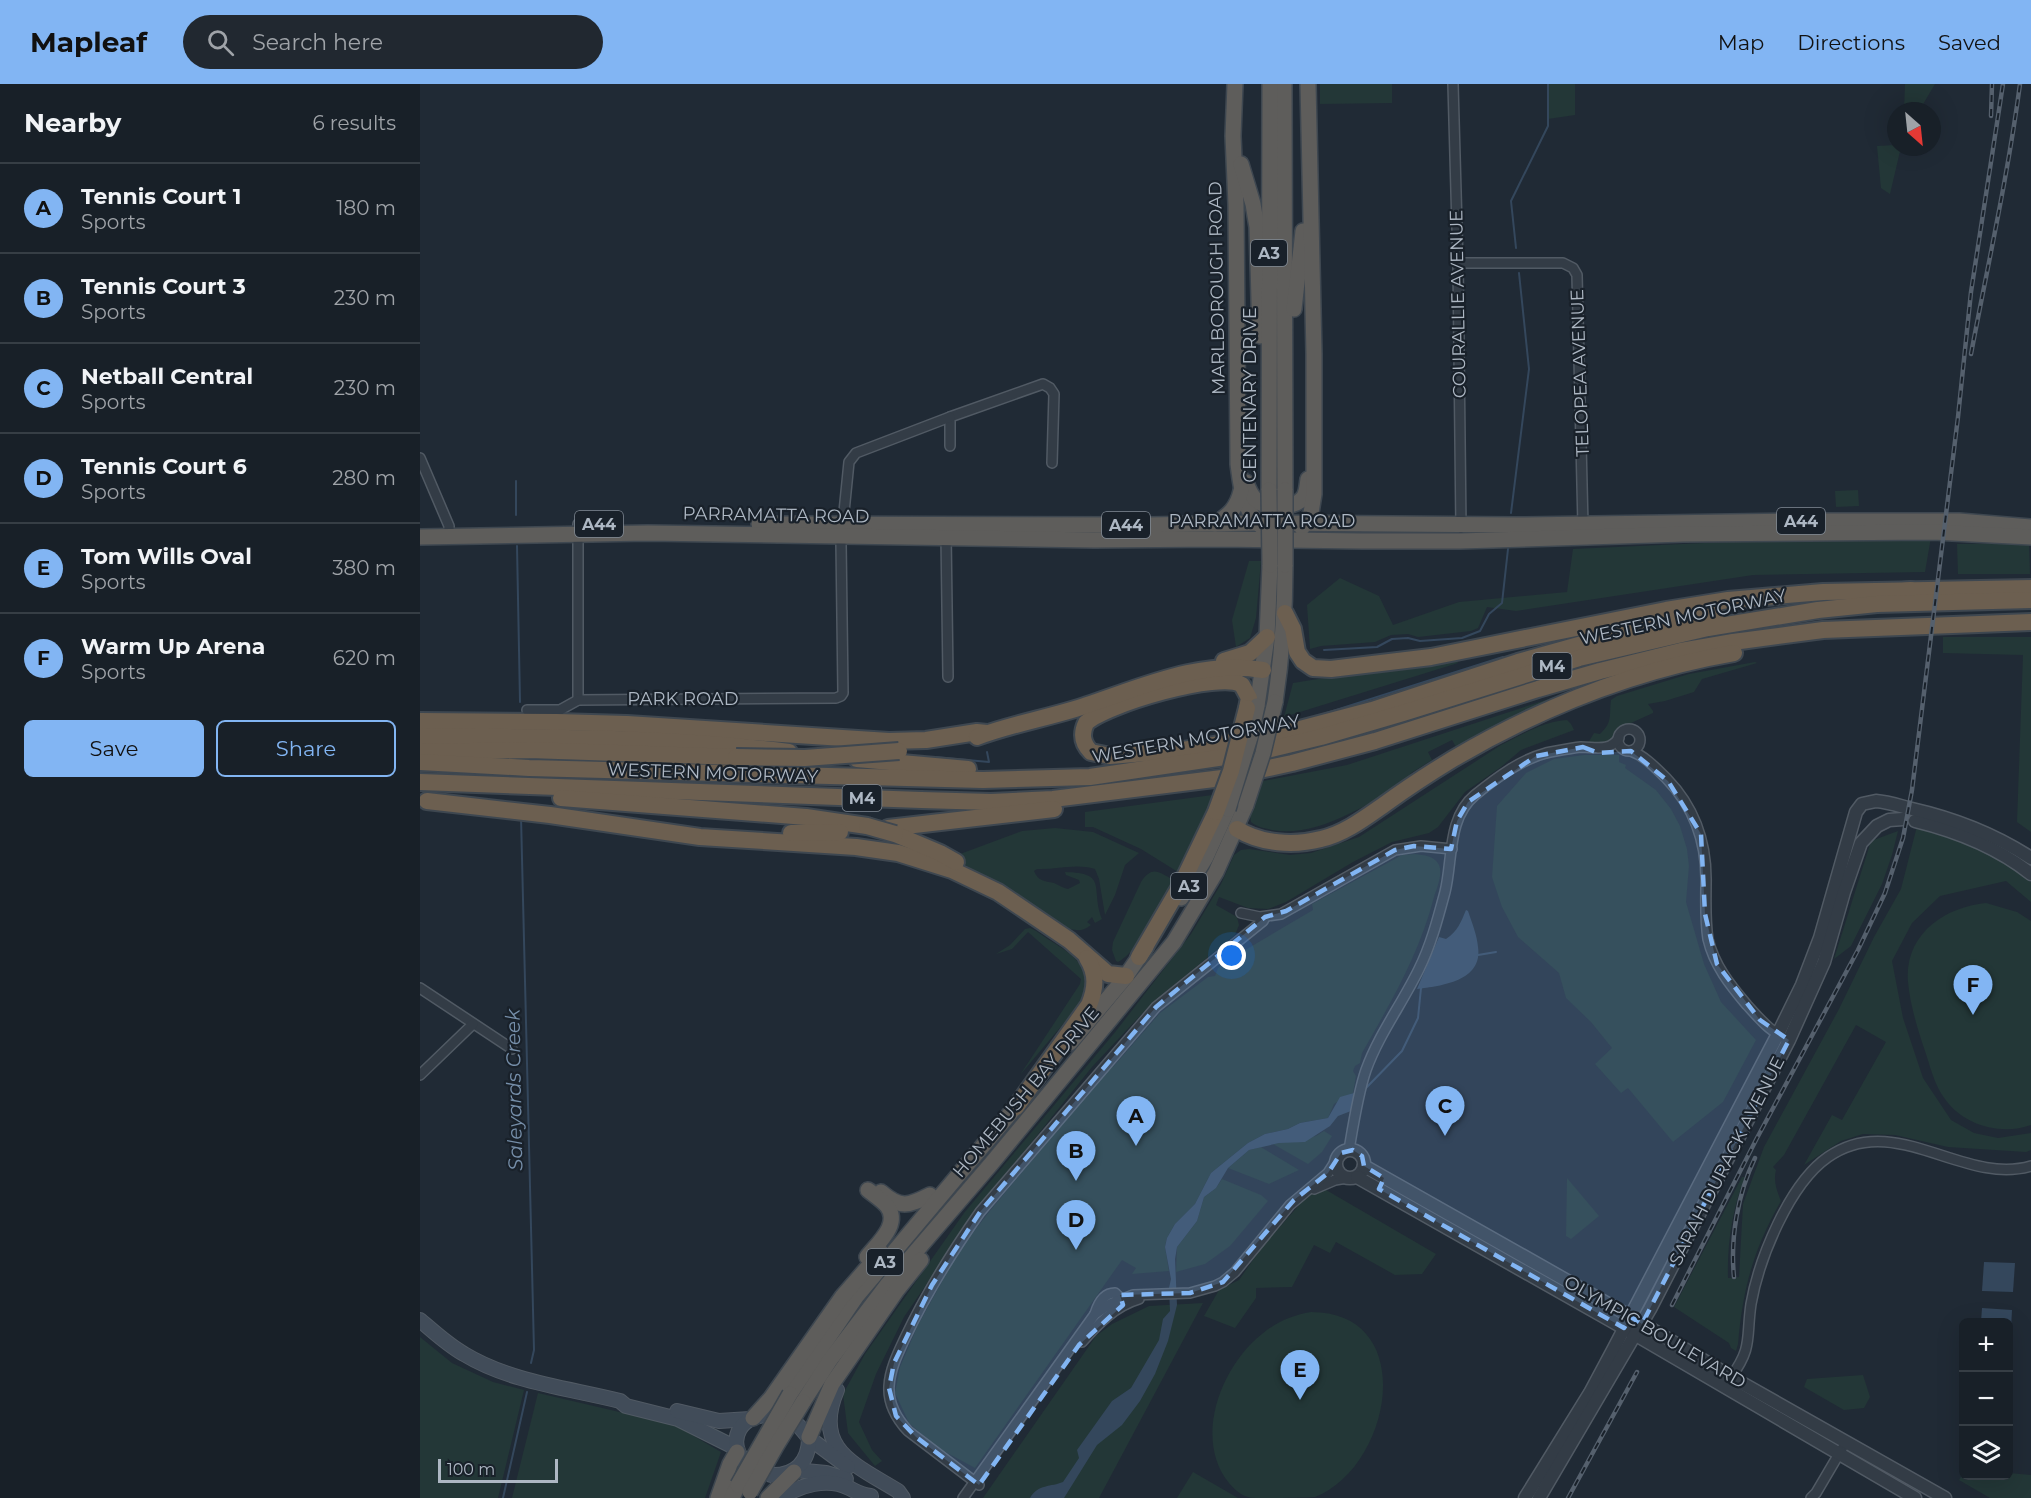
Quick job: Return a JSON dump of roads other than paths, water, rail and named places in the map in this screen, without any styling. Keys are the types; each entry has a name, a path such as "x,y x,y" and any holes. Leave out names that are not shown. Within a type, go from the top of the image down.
{"highway":[{"name":"CENTENARY DRIVE","path":"1270,84 1269,490 1285,613 1278,682"},
{"name":"CENTENARY DRIVE","path":"1252,707 1263,670 1278,565 1285,490 1284,84"},
{"path":"1284,541 1305,523 1312,510 1314,494 1314,354 1308,84"},
{"path":"1235,88 1239,111 1241,166 1253,204 1257,227 1262,393 1269,422"},
{"name":"MARLBOROUGH ROAD","path":"1235,88 1233,136 1238,464 1241,492 1257,523 1284,541"},
{"path":"1286,349 1294,344 1294,304 1303,227 1310,208"},
{"path":"1239,445 1246,482 1256,500 1278,506 1300,501 1305,493 1314,434"},
{"path":"1215,524 1233,511 1238,504 1241,492"},
{"path":"1314,494 1324,523"},
{"name":"PARRAMATTA ROAD","path":"420,527 449,531 578,529 946,531 1284,541 1460,541 1583,530 1959,521 2031,527"},
{"name":"PARRAMATTA ROAD","path":"946,531 1324,523 1461,524 1684,534 1933,532 2031,537"},
{"name":"PARRAMATTA ROAD","path":"420,537 449,531"},
{"name":"M4","path":"1285,613 1293,629 1297,652 1303,661 1313,668 1331,669 1431,657 1708,602 1823,592 2031,588"},
{"path":"1139,957 1222,810 1231,771 1252,707 1248,693 1239,683 1214,681 1157,693 1104,711 1086,723 1083,736 1088,749 1101,755 1183,750 1224,744 1329,722 1518,662 1630,632 1747,610 1911,590"},
{"name":"WESTERN MOTORWAY","path":"420,762 529,768 983,780 1071,779 1259,752 1403,714 1579,658 1708,628 1818,610 1876,604 2031,600"},
{"name":"WESTERN MOTORWAY","path":"530,800 991,802 1053,799 1222,778 1323,755 1375,741 1538,689 1681,651 1823,630 2031,622"},
{"path":"1222,810 1237,829 1253,837 1275,842 1298,843 1322,839 1352,826 1439,767 1508,729 1606,687 1715,657 1824,641 1898,627"},
{"path":"528,730 736,757 805,758 899,751 978,737 1077,708 1188,668 1239,658 1255,650 1267,637"},
{"path":"1154,681 1192,672 1225,668 1263,670 1278,682"},
{"name":"HOMEBUSH BAY DRIVE","path":"796,1398 830,1360 881,1292 1140,986 1174,942 1216,872 1237,829 1263,753 1278,682"},
{"path":"420,721 510,736"},
{"path":"528,730 627,724 889,741 926,740 977,732 987,733"},
{"name":"WESTERN MOTORWAY","path":"420,736 510,736 528,730 694,742 914,765 1020,771 1071,779"},
{"path":"420,752 510,736"},
{"path":"420,782 489,785 512,799"},
{"name":"WESTERN MOTORWAY","path":"892,831 1082,806 1112,792"},
{"path":"424,801 512,799 806,817 892,831 937,859 998,892 1061,934 1108,974 1126,975 1140,986"},
{"path":"530,800 723,829 797,834 840,832"},
{"path":"530,800 700,837 879,849 937,859"},
{"path":"1016,1107 1089,1005 1095,981 1093,969 1085,955"},
{"name":"HOMEBUSH BAY DRIVE","path":"742,1493 776,1446 796,1398 856,1297 1139,957"},
{"path":"752,1418 771,1398 842,1297 930,1195 990,1137"},
{"path":"842,1297 856,1271 890,1227 892,1220 887,1206 871,1188 899,1204 907,1205 930,1195"},
{"path":"806,1434 827,1392 897,1290 949,1224 959,1202"},
{"path":"717,1498 730,1464 739,1454"},
{"path":"768,1498 795,1471"}],"main road":[{"path":"420,1320 465,1355 483,1365 521,1377 620,1401 629,1399 719,1421 770,1415"},
{"path":"853,1353 833,1398 828,1419 829,1430 837,1448 843,1455 898,1491 901,1498"},
{"path":"620,1401 626,1406 678,1419 739,1454"},
{"path":"739,1454 735,1441 738,1433 752,1418"},
{"path":"806,1434 838,1461 901,1498"},
{"path":"795,1471 807,1455 806,1434"},
{"path":"771,1475 795,1471 837,1476 863,1488 872,1497"},
{"path":"781,1498 805,1486 824,1484 841,1485 861,1495 872,1497"}],"street":[{"name":"COURALLIE AVENUE","path":"1453,84 1458,263 1460,541"},
{"name":"TELOPEA AVENUE","path":"1458,263 1563,263 1573,268 1577,275 1583,530"},
{"path":"843,530 849,462 852,456 867,448 1043,384 1054,394 1052,463"},
{"path":"950,417 950,446"},
{"path":"420,458 449,531"},
{"path":"578,529 578,700"},
{"name":"PARK ROAD","path":"528,730 578,700 836,698 841,696 843,693 843,530"},
{"path":"946,531 948,677"},
{"path":"1349,1150 1365,1072 1378,1042 1420,968 1435,927 1445,889 1454,832 1460,815 1473,796 1528,760 1545,753 1583,747 1606,748 1614,744 1624,730 1634,730 1640,737 1634,751"},
{"path":"1618,738 1620,745 1634,751 1659,771 1679,793 1691,812 1701,834 1705,856 1705,914 1709,940 1717,964 1727,981 1760,1020 1783,1038"},
{"path":"1583,747 1598,753 1634,751"},
{"name":"SARAH DURACK AVENUE","path":"1783,1038 1820,938 1857,809 1866,802 1880,801 1938,814 1970,832"},
{"name":"SARAH DURACK AVENUE","path":"1539,1498 1633,1326 1824,962 1844,892 1864,838 1874,828 1903,820 1970,832"},
{"path":"1970,832 2012,846 2031,858"},
{"path":"1970,832 2031,874"},
{"path":"1241,913 1265,917 1286,911 1395,850 1421,846 1452,849"},
{"path":"977,1483 908,1431 892,1407 889,1388 890,1375 914,1318 956,1246 980,1212 1156,1007 1263,921 1265,917"},
{"path":"420,988 512,1049"},
{"path":"420,1075 473,1024"},
{"path":"1731,1377 1743,1362 1748,1347 1750,1314 1757,1276 1774,1231 1801,1185 1825,1159 1851,1145 1880,1141 1909,1145 1989,1168 2012,1169 2031,1166"},
{"path":"963,1498 977,1483 1079,1345 1122,1302 1153,1295 1190,1293 1215,1286 1230,1277 1294,1200 1328,1173 1341,1153 1349,1150 1359,1153 1363,1159 1362,1172 1352,1178 1323,1184 1294,1200"},
{"path":"1336,1159 1337,1171 1352,1178"},
{"name":"OLYMPIC BOULEVARD","path":"1364,1166 1382,1183 1633,1326 1731,1377 1945,1498"},
{"name":"OLYMPIC BOULEVARD","path":"1352,1178 1382,1183"},
{"path":"971,1498 977,1483 1095,1314 1105,1296 1115,1293 1122,1302"},
{"name":"SARAH DURACK AVENUE","path":"1525,1498 1633,1326"},
{"name":"OLYMPIC BOULEVARD","path":"1633,1326 1838,1454 1915,1498"},
{"path":"1811,1498 1846,1442"}],"water":[{"path":"1466,910 1478,947 1478,958 1474,967 1458,980 1417,989 1439,937 1446,939 1453,933"},
{"path":"1354,1093 1351,1111 1338,1116 1330,1126 1305,1142 1279,1143 1249,1150 1228,1168 1216,1188 1204,1197 1197,1221 1177,1247 1175,1259 1177,1305 1168,1341 1155,1374 1140,1401 1122,1425 1097,1445 1064,1498 1030,1498 1041,1488 1063,1482 1079,1458 1077,1450 1112,1401 1131,1388 1159,1340 1163,1319 1170,1311 1171,1279 1165,1247 1167,1238 1175,1224 1195,1204 1211,1173 1248,1143 1265,1134 1288,1129 1300,1123 1328,1118 1340,1097"},
{"path":"1984,1262 2015,1263 2013,1292 1982,1291"},
{"path":"1982,1308 2012,1310 2012,1318 1981,1318"}],"waterway":[{"path":"1516,248 1511,201 1548,126 1548,84"},
{"path":"1511,513 1529,369 1519,273"},
{"name":"Saleyards Creek","path":"516,481 516,515"},
{"name":"Saleyards Creek","path":"517,546 520,702"},
{"path":"1324,650 1377,647 1392,639 1408,638 1420,641 1462,638 1480,631 1489,614 1502,603 1508,549"},
{"path":"1314,717 1503,657"},
{"path":"934,757 989,762 987,752"},
{"name":"Saleyards Creek","path":"521,817 534,1350 531,1363"},
{"path":"1478,955 1496,952"},
{"path":"1365,1089 1402,1051 1418,1018 1421,988"},
{"name":"Saleyards Creek","path":"503,1498 527,1392"}],"railway":[{"path":"1991,116 1992,84"},
{"path":"1672,1305 1757,1138 1858,950 1885,893 1903,838 1912,790 1971,292 2003,84"},
{"path":"1971,354 2004,186 2020,84"},
{"path":"1734,1277 1734,1231 1744,1186 1755,1158"},
{"path":"1568,1498 1637,1372"}],"place":[{"name":"Warm Up Arena","path":"1973,1015"},
{"name":"Netball Central","path":"1445,1136"},
{"name":"Tennis Court 1","path":"1136,1146"},
{"name":"Tennis Court 3","path":"1076,1181"},
{"name":"Tennis Court 6","path":"1076,1250"},
{"name":"Tom Wills Oval","path":"1300,1400"}]}
